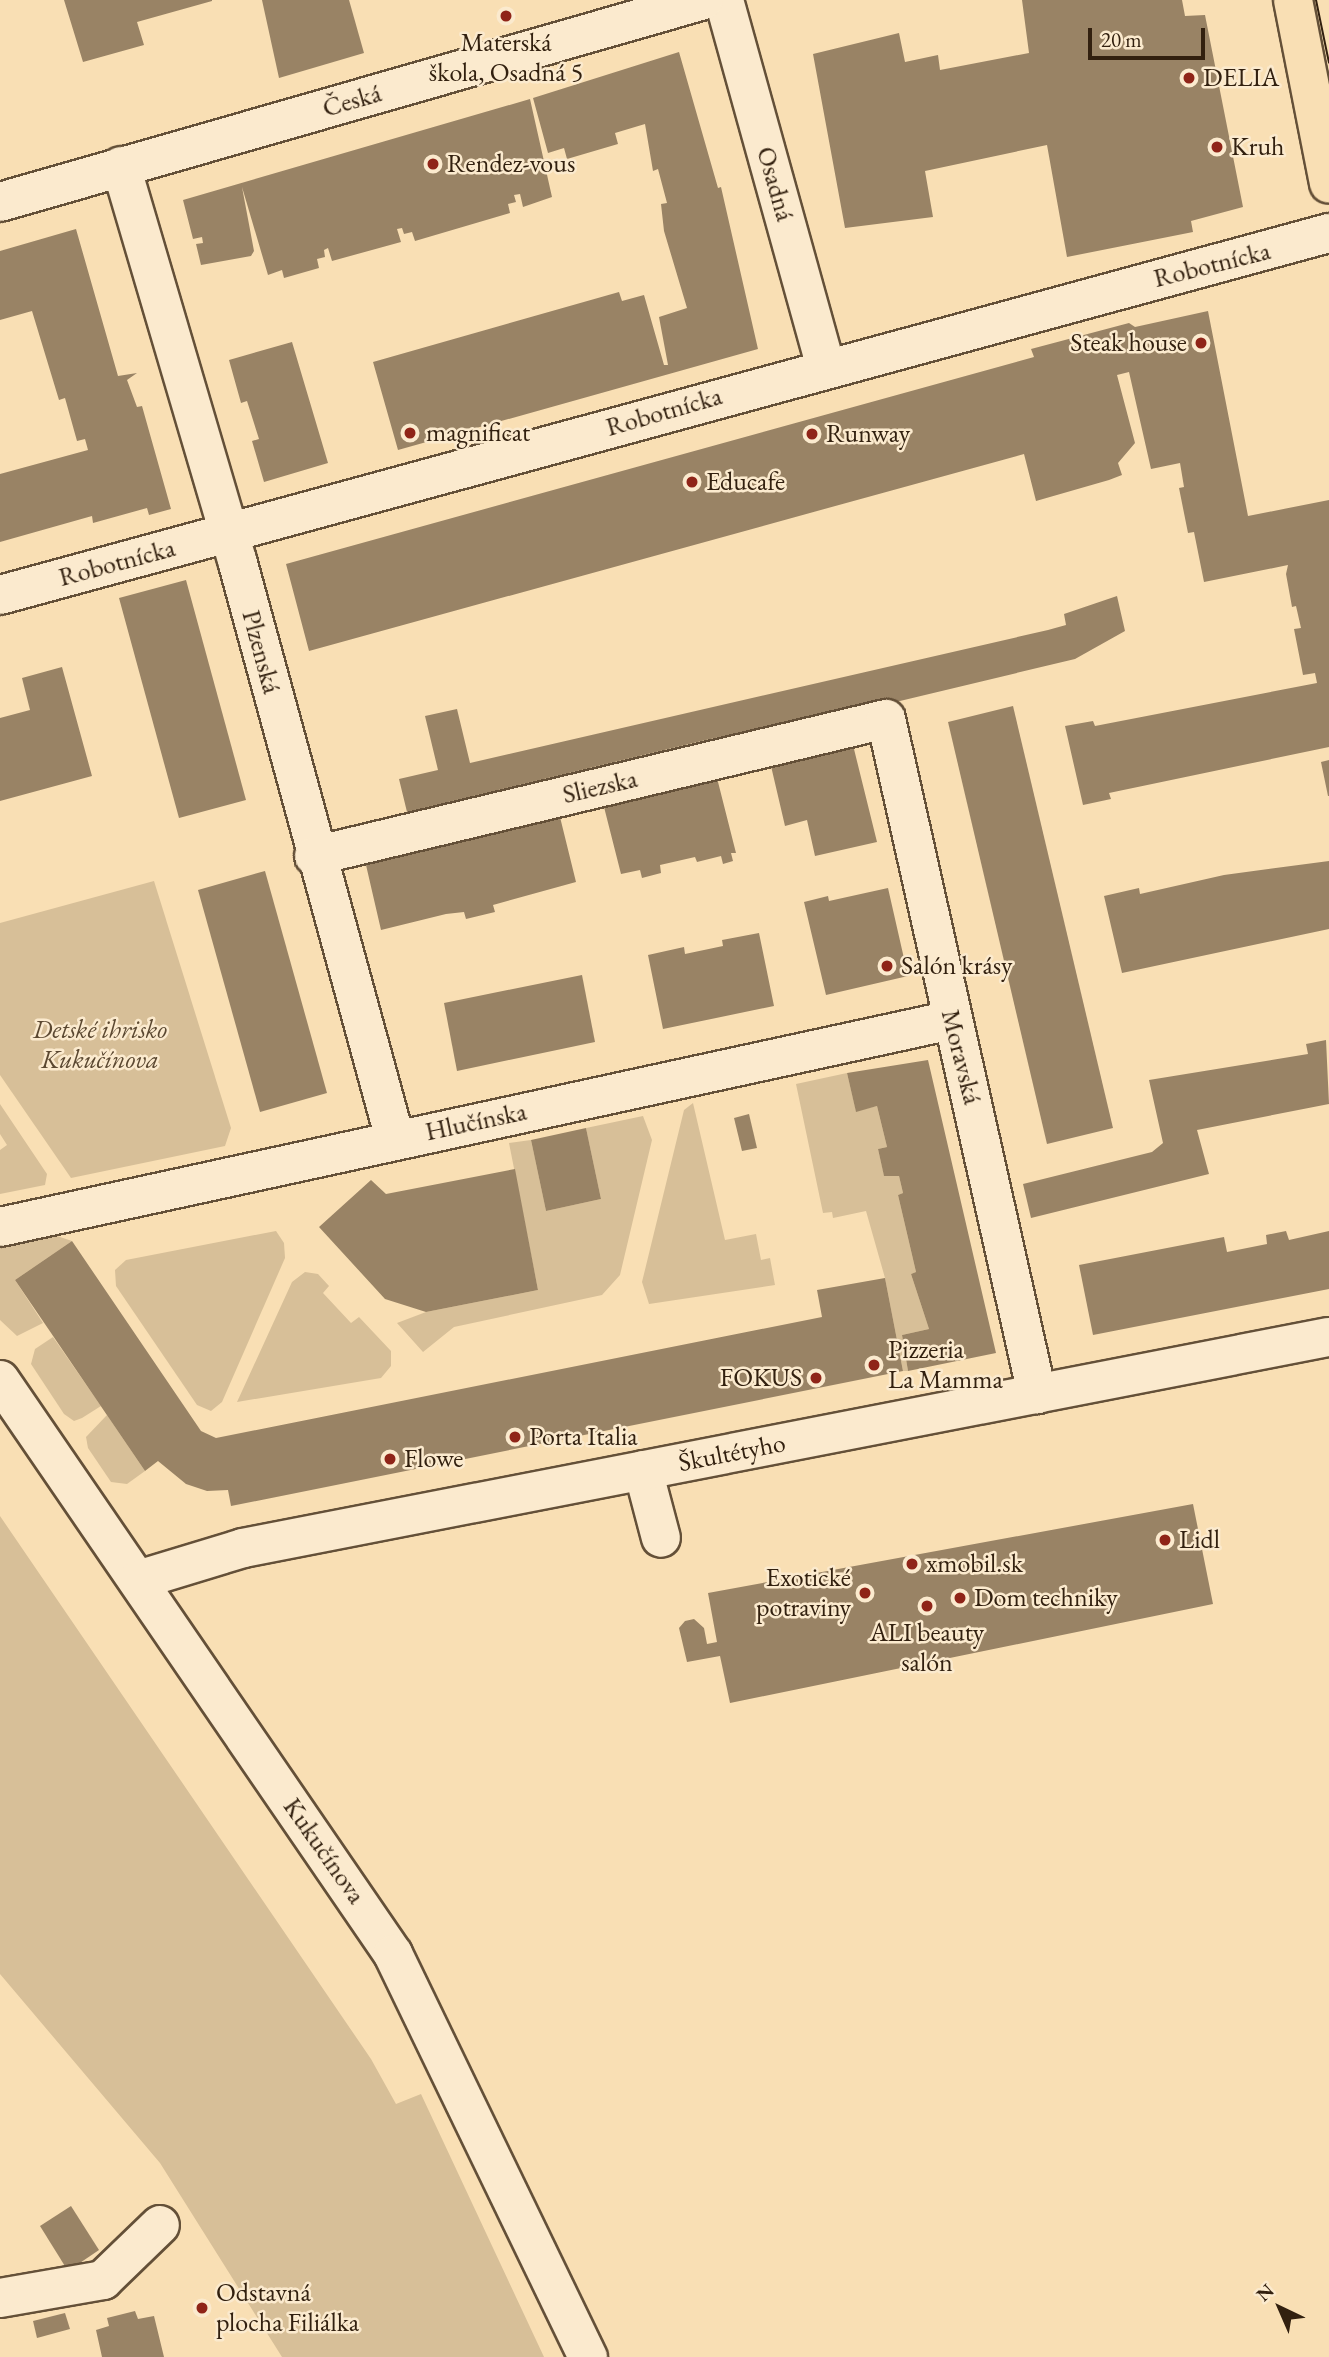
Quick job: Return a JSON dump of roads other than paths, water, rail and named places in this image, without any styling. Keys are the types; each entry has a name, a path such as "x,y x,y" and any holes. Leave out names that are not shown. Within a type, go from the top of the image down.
{"main road":[{"path":"1293,0 1329,183"}],"street":[{"name":"Česká","path":"0,202 704,0"},
{"name":"Osadná","path":"724,0 826,367"},
{"name":"Plzenská","path":"121,166 229,533 314,856 395,1139"},
{"name":"Robotnícka","path":"0,595 826,367 1329,233"},
{"name":"Sliezska","path":"314,856 886,719"},
{"name":"Moravská","path":"886,719 1037,1394"},
{"name":"Hlučínska","path":"0,1227 952,1020"},
{"name":"Škultétyho","path":"138,1580 243,1548 1329,1337"},
{"name":"Kukučínova","path":"0,1380 393,1954 588,2357"},
{"path":"643,1470 661,1538"},
{"path":"0,2298 103,2280 160,2225"}],"tram line":[{"path":"1316,0 1329,63"}],"place":[{"name":"Materská škola, Osadná 5","path":"506,16"},
{"name":"DELIA","path":"1189,78"},
{"name":"Kruh","path":"1217,147"},
{"name":"Rendez-vous","path":"433,164"},
{"name":"Steak house","path":"1201,343"},
{"name":"magnificat","path":"410,433"},
{"name":"Runway","path":"812,434"},
{"name":"Educafe","path":"692,482"},
{"name":"Salón krásy","path":"887,966"},
{"name":"Pizzeria La Mamma","path":"874,1365"},
{"name":"FOKUS","path":"816,1378"},
{"name":"Porta Italia","path":"515,1437"},
{"name":"Flowe","path":"390,1459"},
{"name":"Lidl","path":"1165,1540"},
{"name":"xmobil.sk","path":"912,1564"},
{"name":"Exotické potraviny","path":"865,1593"},
{"name":"Dom techniky","path":"960,1598"},
{"name":"ALI beauty salón","path":"927,1606"},
{"name":"Odstavná plocha Filiálka","path":"202,2308"}],"park label":[{"name":"Detské ihrisko Kukučínova","path":"100,1045"}]}
